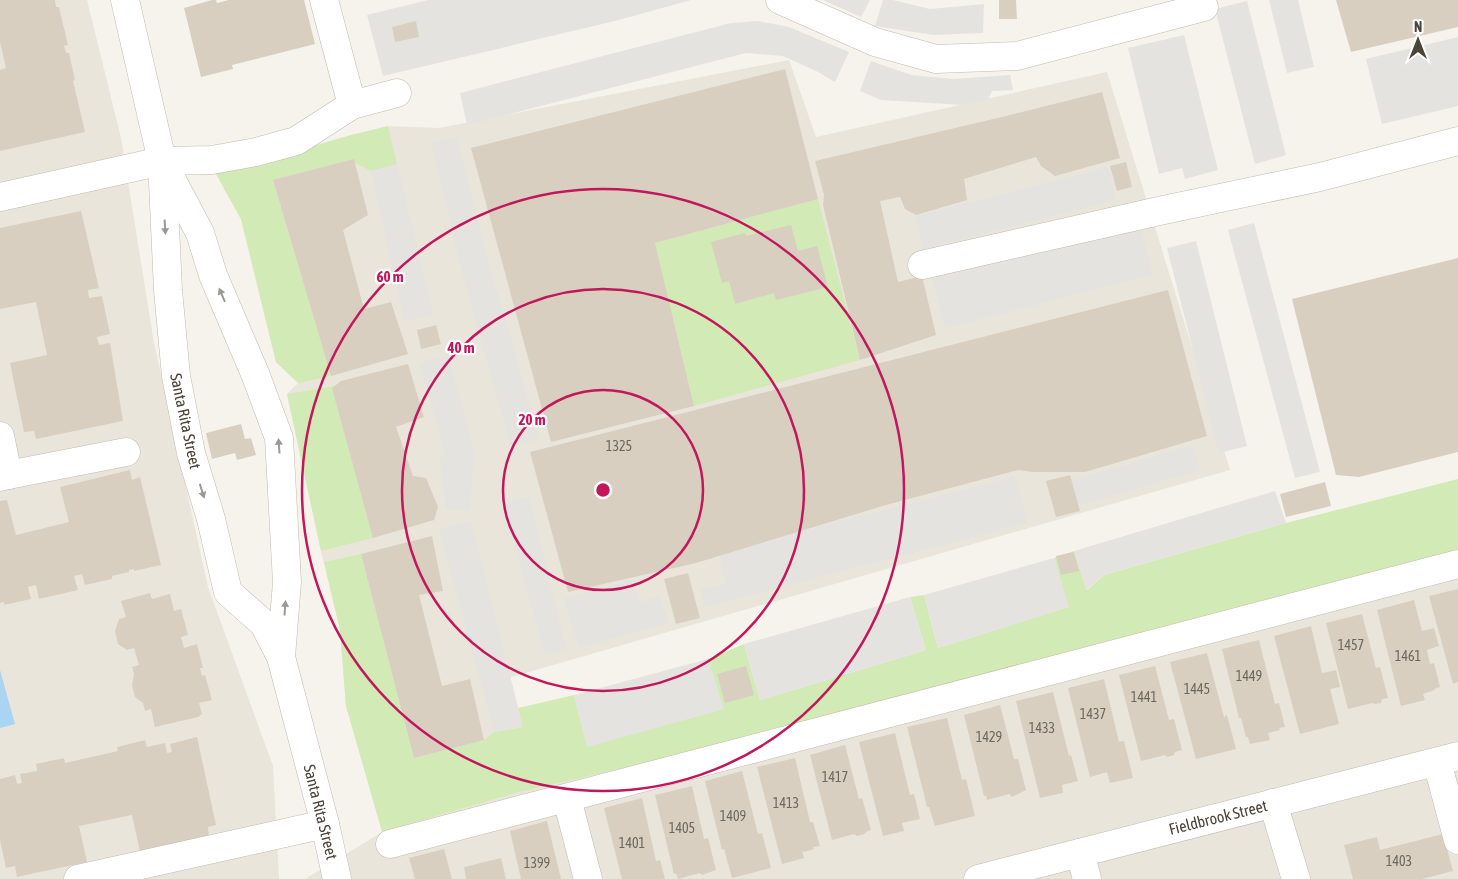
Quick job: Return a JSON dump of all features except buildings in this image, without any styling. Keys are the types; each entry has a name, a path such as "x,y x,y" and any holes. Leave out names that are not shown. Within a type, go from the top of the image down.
{"street":[{"name":"Santa Rita Street","path":"125,0 162,161 168,290 176,376 191,453 211,519 228,592 264,624 282,657 325,824 337,879"},
{"path":"324,0 352,105"},
{"path":"780,0 875,42 936,59 1017,56 1204,7"},
{"path":"0,197 162,161 212,160 256,152 296,141 352,105 397,94"},
{"path":"922,265 1158,211 1320,178 1458,141"},
{"name":"Santa Rita Street","path":"162,161 200,232 213,275 256,376 279,438 287,582 282,657"},
{"path":"0,436 4,476 126,452"},
{"path":"390,844 1458,564"},
{"path":"1448,759 1458,840"},
{"name":"Fieldbrook Street","path":"978,879 1448,759"},
{"path":"567,799 588,879"},
{"path":"1273,803 1296,879"},
{"path":"78,879 325,824"},
{"path":"1080,853 1087,879"}],"shaded area":[{"path":"0,0 87,0 121,138 154,343 208,587 273,766 279,879 0,879"},
{"path":"428,0 691,0 615,21 383,76 367,15"},
{"path":"823,0 870,0 861,17"},
{"path":"883,0 893,0 930,9 984,4 983,33 933,35 875,26"},
{"path":"1269,0 1298,0 1314,67 1287,73"},
{"path":"1247,1 1286,155 1255,164 1215,9"},
{"path":"758,21 789,27 849,52 835,82 783,56 746,53 467,125 460,93 731,23"},
{"path":"1184,35 1218,170 1185,179 1182,168 1159,174 1128,48"},
{"path":"1458,37 1458,106 1382,124 1366,59"},
{"path":"789,60 816,137 1107,72 1230,470 498,681 515,753 373,798 346,706 340,630 287,394 298,383 276,362 241,219 216,174 388,126 439,128"},
{"path":"871,61 911,75 954,79 1010,75 1013,90 992,91 988,100 963,105 881,100 860,91"},
{"path":"457,137 490,269 517,358 538,439 511,447 463,277 431,143"},
{"path":"397,164 434,315 404,321 371,171"},
{"path":"1108,167 1116,200 923,249 915,216"},
{"path":"1140,223 1153,275 945,328 931,276"},
{"path":"1254,223 1320,472 1295,478 1228,230"},
{"path":"1196,241 1247,446 1219,453 1167,248"},
{"path":"448,355 474,450 470,510 446,509 440,459 445,453 419,363"},
{"path":"1192,445 1200,470 1078,506 1070,481"},
{"path":"1015,476 1028,523 704,607 700,590 726,583 718,553"},
{"path":"1275,491 1286,523 1104,575 1086,590 1074,551"},
{"path":"529,497 566,648 545,656 503,503"},
{"path":"471,521 523,727 494,732 439,529"},
{"path":"1458,555 1458,879 305,879 382,832 516,793 701,750"},
{"path":"1054,558 1069,607 938,648 924,595"},
{"path":"633,579 640,602 660,596 668,623 579,648 564,599"},
{"path":"910,597 926,650 760,700 744,644"},
{"path":"708,659 724,709 587,747 574,695"}],"green space":[{"path":"388,126 397,164 371,171 355,163 273,180 331,376 298,383 276,362 241,219 216,174"},
{"path":"818,199 860,360 694,406 655,243"},
{"path":"335,386 373,538 321,551 287,394"},
{"path":"1458,479 1458,555 701,750 516,793 382,832 346,706 340,630 324,562 361,554 414,758 484,740 494,732 522,727 518,708 574,695 587,746 723,709 708,659 744,644 760,700 926,650 910,597 924,595 938,648 1068,607 1054,558 1074,551 1087,590 1104,575 1286,523"}],"water":[{"path":"0,670 15,724 0,728"}]}
